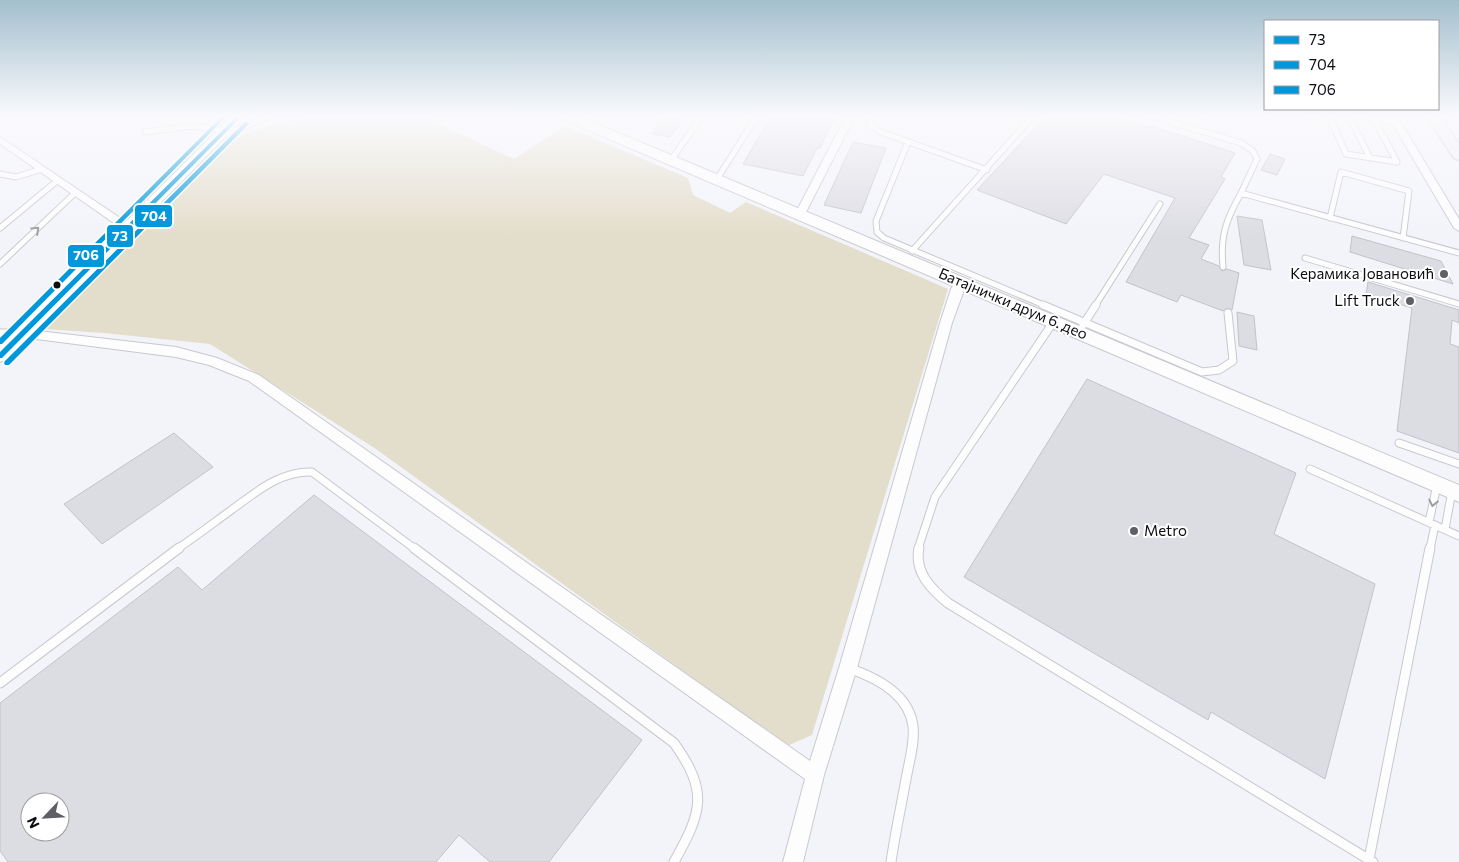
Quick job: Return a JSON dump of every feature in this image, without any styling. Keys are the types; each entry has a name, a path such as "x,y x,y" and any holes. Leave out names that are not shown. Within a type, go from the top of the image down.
{"main road":[{"path":"21,333 201,156"}],"street":[{"path":"23,156 128,228"},
{"name":"Батајнички друм 6. део","path":"662,156 1054,321 1081,327 1449,490"},
{"path":"800,214 830,156"},
{"path":"1416,156 1459,228"},
{"path":"793,862 815,775 848,668 943,333 961,282"},
{"path":"0,356 21,333 176,352 212,360 254,378 815,775"}],"lane":[{"path":"671,160 674,156"},
{"path":"717,179 731,156"},
{"path":"902,156 875,227 877,232 884,238 1081,327 1202,372 1210,372 1228,367 1233,361 1228,313"},
{"path":"948,156 987,170"},
{"path":"912,250 999,156"},
{"path":"1223,267 1220,248 1221,234 1258,159 1256,156"},
{"path":"1359,156 1397,162 1394,156"},
{"path":"0,174 14,178 24,177 42,170"},
{"path":"1330,218 1341,172 1409,190 1403,238"},
{"path":"0,228 58,180"},
{"path":"0,264 76,192"},
{"path":"1241,193 1459,253"},
{"path":"1081,327 1160,204"},
{"path":"1305,258 1459,304"},
{"path":"1054,321 935,496 929,509 918,551 918,566 924,580 933,591 948,602 1371,861 1432,524 1449,490"},
{"path":"0,333 21,333"},
{"path":"1399,443 1459,464"},
{"path":"1310,469 1459,536"},
{"path":"0,683 172,553 268,484 283,476 300,471 312,472 674,743 687,759 696,776 700,797 690,836 674,862"},
{"path":"1445,529 1449,490"},
{"path":"848,668 867,674 893,692 902,701 913,726 911,748 891,862"}],"shaded area":[{"path":"213,156 508,156 514,159 518,156 636,156 688,178 693,195 730,213 746,202 948,289 812,735 787,746 376,449 210,344 45,329"}],"building":[{"path":"748,156 813,156 803,176 743,164"},
{"path":"846,156 883,156 861,213 824,205"},
{"path":"1008,156 1233,156 1221,177 1225,179 1189,238 1209,245 1201,259 1219,266 1222,271 1227,269 1239,273 1232,310 1227,308 1223,311 1181,295 1177,302 1126,282 1175,198 1104,174 1066,224 977,190"},
{"path":"1269,156 1285,159 1277,175 1261,170"},
{"path":"1237,216 1262,220 1271,270 1244,265"},
{"path":"1352,236 1441,261 1453,284 1350,252"},
{"path":"1368,282 1459,310 1459,323 1452,320 1450,344 1459,347 1459,453 1397,431 1412,308 1366,294"},
{"path":"1237,312 1254,316 1257,350 1239,346"},
{"name":"Metro","path":"1087,379 1296,473 1274,534 1375,584 1325,779 1211,712 1208,720 964,577"},
{"path":"174,433 213,467 102,544 64,504"},
{"path":"314,495 642,740 549,862 490,862 459,835 436,862 8,862 0,851 0,703 178,567 202,590"}],"transit line":[{"name":"706","path":"0,342 185,156"},
{"name":"73","path":"0,356 200,156"},
{"name":"704","path":"7,363 214,156"}],"place":[{"name":"Керамика Јовановић","path":"1444,274"},
{"name":"Lift Truck","path":"1410,301"},
{"name":"Metro","path":"1134,531"}]}
